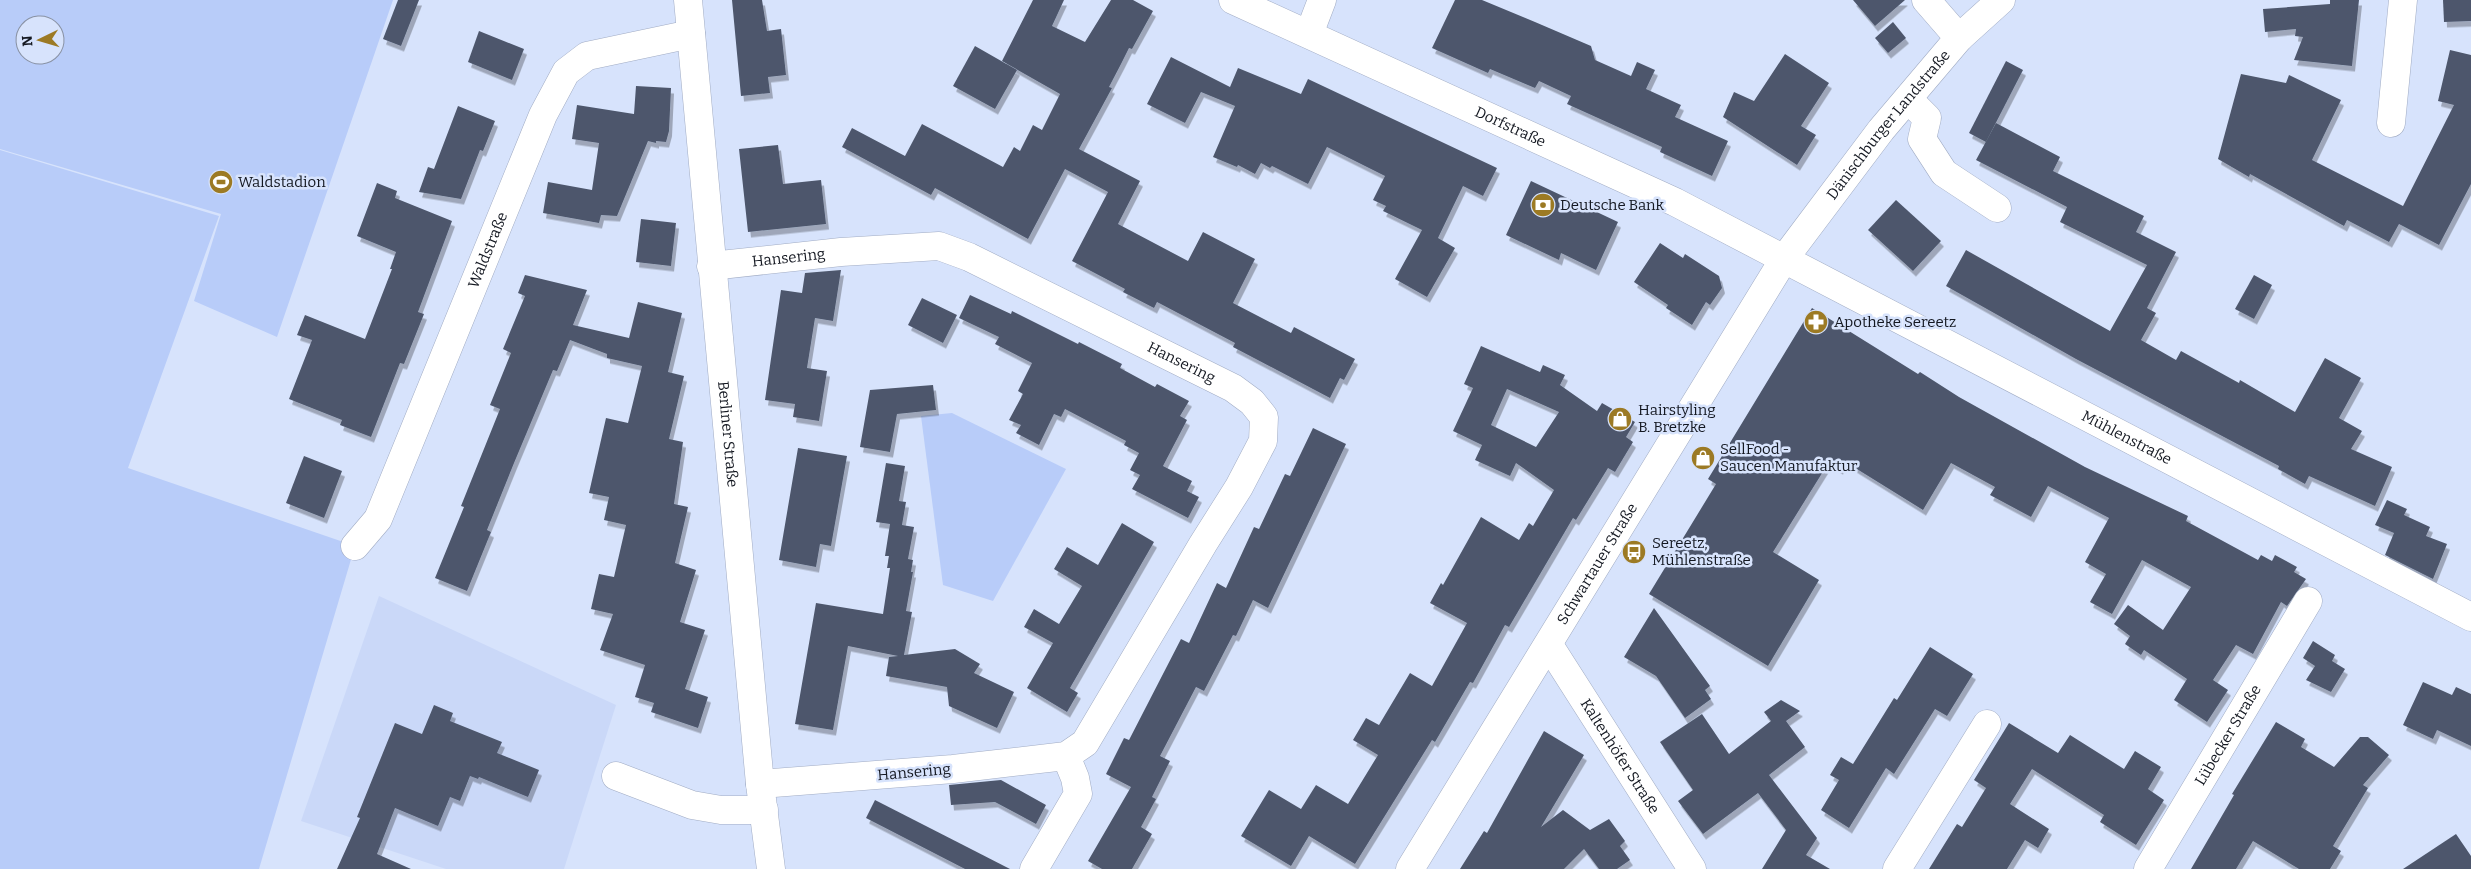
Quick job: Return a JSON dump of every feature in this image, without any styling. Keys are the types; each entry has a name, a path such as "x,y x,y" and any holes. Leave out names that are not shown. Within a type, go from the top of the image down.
{"street":[{"name":"Berliner Straße","path":"688,0 711,266 762,797 771,869"},
{"name":"Dorfstraße","path":"1233,0 1675,202 1784,259"},
{"path":"1309,34 1322,0"},
{"path":"1926,0 1959,38"},
{"name":"Dänischburger Landstraße","path":"1784,259 1882,130 1959,38 2001,0"},
{"path":"2392,123 2404,0"},
{"name":"Waldstraße","path":"355,546 378,519 543,114 566,72 587,56 691,34"},
{"path":"1908,99 1928,118 1922,139 1944,173 1997,208"},
{"name":"Hansering","path":"616,776 692,805 721,810 762,797 953,769 1066,756 1085,743 1203,544 1240,486 1263,441 1264,417 1252,402 1233,388 969,257 939,246 842,252 711,266"},
{"name":"Mühlenstraße","path":"1784,259 2471,617"},
{"name":"Schwartauer Straße","path":"1410,869 1550,645 1784,259"},
{"name":"Lübecker Straße","path":"2148,869 2308,601"},
{"name":"Kaltenhöfer Straße","path":"1550,645 1692,869"},
{"path":"1896,869 1987,724"},
{"path":"1034,869 1078,794 1075,778 1066,756"}],"shaded area":[{"name":"Waldstadion","path":"0,0 393,0 277,337 194,301 221,214 0,149"},
{"path":"0,150 219,216 128,468 355,546 259,869 0,869"},
{"path":"952,413 1066,469 993,601 943,585 921,416"},
{"path":"379,596 616,705 564,869 446,869 301,821"}],"building":[{"path":"398,0 419,0 401,46 383,39"},
{"path":"732,0 762,0 767,31 781,29 786,75 768,77 770,93 741,96"},
{"path":"1033,0 1064,0 1052,26 1085,42 1111,0 1133,0 1153,11 1132,49 1129,48 1109,87 1112,88 1079,149 1140,181 1118,224 1188,261 1203,232 1255,259 1233,303 1291,333 1294,327 1355,359 1344,380 1340,378 1330,398 1233,347 1235,343 1157,302 1154,308 1123,292 1125,289 1072,261 1108,192 1065,169 1028,239 935,188 931,195 842,147 852,128 905,156 922,124 1003,167 1014,147 1020,151 1033,125 1042,130 1060,94 1002,61"},
{"path":"1455,0 1482,0 1591,46 1595,60 1631,76 1637,62 1655,70 1646,89 1681,105 1675,117 1728,141 1712,176 1660,152 1662,147 1567,104 1571,96 1539,81 1535,88 1490,69 1488,73 1432,48"},
{"path":"1853,0 1905,0 1875,26"},
{"path":"2330,0 2359,0 2352,66 2294,60 2303,37 2295,36 2296,29 2265,32 2263,9 2330,4"},
{"path":"2443,0 2471,0 2471,21 2444,22"},
{"path":"1893,22 1906,38 1888,53 1875,38"},
{"path":"479,31 524,49 512,80 468,62"},
{"path":"975,46 1017,70 995,109 953,86"},
{"path":"2450,50 2471,55 2471,184 2439,245 2399,224 2389,242 2347,220 2344,226 2250,174 2249,177 2218,159 2241,74 2286,83 2289,75 2341,100 2312,160 2403,206 2454,105 2438,101"},
{"path":"1785,54 1829,83 1801,126 1816,135 1797,165 1723,117 1734,92 1754,101"},
{"path":"1171,57 1230,87 1238,68 1301,94 1308,79 1497,168 1483,196 1463,186 1438,238 1455,248 1427,297 1395,279 1422,230 1383,211 1386,206 1373,200 1385,176 1327,147 1308,184 1272,166 1270,168 1261,163 1255,174 1238,165 1237,167 1213,157 1235,106 1201,92 1185,123 1147,104"},
{"path":"2006,61 2023,70 1986,142 1969,133"},
{"path":"636,86 671,88 669,131 666,142 656,141 656,143 648,141 617,216 601,215 599,223 543,213 548,182 592,190 599,143 572,139 577,105 634,114"},
{"path":"458,106 495,121 483,151 480,150 461,199 419,192 428,167 434,169"},
{"path":"1996,123 2060,157 2053,171 2144,216 2136,232 2176,252 2147,308 2156,313 2141,340 2176,360 2181,351 2239,383 2240,380 2295,412 2325,358 2361,378 2339,418 2362,431 2351,449 2392,467 2375,506 2309,476 2305,484 2278,469 2279,466 2076,359 1946,286 1966,250 2110,331 2147,265 2060,222 2067,207 1976,160"},
{"path":"778,145 783,184 821,180 826,224 748,232 739,149"},
{"path":"1531,181 1618,222 1596,270 1561,253 1559,260 1506,235"},
{"path":"377,183 397,191 395,198 452,221 418,312 424,314 404,364 400,363 371,437 340,425 342,420 289,399 312,340 297,335 305,315 365,339 392,269 390,269 396,252 357,236"},
{"path":"1896,200 1941,241 1913,271 1868,230"},
{"path":"641,219 676,223 671,266 636,262"},
{"path":"1660,243 1683,258 1685,254 1719,276 1722,288 1710,305 1706,302 1692,325 1666,308 1668,305 1634,282"},
{"path":"841,270 833,321 815,318 807,368 827,371 819,421 793,417 795,404 765,400 781,290 802,293 805,273"},
{"path":"525,275 587,290 573,325 629,338 638,302 682,313 668,372 684,376 669,439 683,442 674,504 688,507 675,563 696,570 680,622 705,630 685,689 708,697 698,728 651,712 654,703 635,697 645,665 600,650 613,614 591,609 599,574 614,577 626,525 604,520 609,497 589,493 606,418 628,423 642,366 607,358 607,354 570,340 557,371 553,370 514,463 487,530 491,532 467,591 435,578 464,507 461,506 500,409 490,405 511,353 503,349 525,296 518,293"},
{"path":"2254,275 2272,285 2254,319 2235,309"},
{"path":"970,295 1011,314 1012,311 1078,344 1079,342 1122,364 1120,368 1155,387 1157,384 1189,401 1180,416 1187,420 1163,466 1192,481 1187,491 1199,497 1188,518 1132,489 1140,475 1130,470 1139,453 1124,445 1126,441 1065,409 1061,417 1054,414 1039,445 1016,433 1021,425 1009,420 1023,394 1018,391 1032,363 995,344 999,337 959,318"},
{"path":"922,298 957,315 943,343 908,325"},
{"path":"1812,308 1918,374 1920,372 1959,397 2085,467 2188,516 2186,521 2258,560 2261,555 2272,561 2275,555 2297,567 2294,572 2306,579 2287,606 2281,602 2253,654 2236,645 2213,680 2228,690 2207,722 2174,700 2187,679 2144,650 2141,655 2125,644 2130,636 2114,624 2128,605 2163,630 2191,587 2142,560 2112,614 2090,602 2106,574 2085,562 2109,518 2048,486 2031,517 1990,495 1995,487 1951,463 1923,510 1844,461 1840,469 1829,462 1773,552 1819,580 1768,666 1649,594 1716,484 1708,479"},
{"path":"1481,346 1540,372 1543,365 1565,375 1560,385 1597,411 1602,403 1635,422 1626,437 1633,442 1615,472 1608,468 1576,520 1573,518 1509,627 1505,625 1473,683 1470,682 1435,742 1432,740 1355,864 1309,836 1291,866 1241,836 1269,790 1301,809 1316,785 1348,804 1378,755 1353,740 1366,718 1379,725 1410,673 1432,686 1467,623 1430,603 1441,583 1443,585 1481,517 1519,540 1529,523 1533,526 1554,490 1516,463 1510,476 1475,460 1482,445 1453,431 1473,388 1464,384","holes":["1507,389 1559,412 1536,447 1491,425"]},
{"path":"933,385 936,410 897,414 890,452 860,447 870,390"},
{"path":"1313,428 1346,444 1268,608 1253,600 1236,636 1233,635 1204,691 1196,687 1160,756 1170,761 1152,797 1156,799 1141,827 1152,834 1132,869 1102,869 1088,861 1131,787 1106,774 1124,738 1129,740 1181,639 1189,643 1217,583 1226,588 1254,527 1259,529 1285,474 1290,476"},
{"path":"798,448 847,456 831,546 820,544 816,567 779,560"},
{"path":"304,456 342,471 324,518 286,503"},
{"path":"886,463 905,466 899,501 906,502 902,525 914,527 908,559 913,560 911,572 913,572 906,611 912,612 904,655 955,649 980,664 974,673 1014,692 997,728 949,706 947,687 886,676 889,657 898,656 848,646 833,730 795,724 816,603 883,614 890,568 887,568 889,556 885,556 890,524 876,522"},
{"path":"2387,500 2407,509 2404,515 2430,527 2426,536 2447,544 2433,579 2385,555 2394,533 2375,525"},
{"path":"1122,523 1154,542 1070,688 1078,693 1067,712 1027,688 1053,643 1024,627 1034,609 1059,624 1082,586 1054,569 1067,547 1098,565"},
{"path":"1654,608 1710,686 1705,690 1711,699 1685,718 1656,676 1624,657"},
{"path":"2313,641 2335,655 2332,661 2345,669 2331,692 2306,680 2315,666 2303,658"},
{"path":"1930,647 1973,674 1947,716 1935,709 1894,774 1886,768 1849,828 1821,810 1839,780 1830,775 1841,757 1853,764 1894,698 1897,700"},
{"path":"2423,682 2452,695 2456,687 2471,694 2471,746 2437,730 2433,739 2403,725"},
{"path":"1781,700 1800,711 1786,721 1805,747 1769,775 1817,838 1806,855 1830,869 1762,869 1786,830 1758,793 1703,834 1678,801 1693,790 1660,742 1702,714 1729,754 1771,721 1764,712"},
{"path":"434,705 453,713 450,721 502,742 497,753 539,770 528,797 479,777 478,779 470,776 460,801 450,797 438,826 395,808 377,854 411,869 337,869 360,818 357,817 395,723 422,734"},
{"path":"2276,722 2305,739 2301,747 2334,767 2360,737 2368,737 2389,755 2363,785 2368,788 2333,846 2341,851 2330,869 2299,869 2253,841 2236,869 2191,869 2234,795 2232,794"},
{"path":"2009,723 2058,753 2070,735 2124,769 2135,751 2161,767 2148,789 2164,800 2136,845 2100,822 2104,815 2032,769 2010,804 2049,829 2038,848 2025,840 2007,869 1929,869 1957,824 1962,827 1986,788 1974,780"},
{"path":"1544,731 1584,755 1541,827 1563,810 1590,830 1609,819 1625,841 1620,846 1630,860 1617,869 1599,869 1584,849 1564,869 1460,869 1484,831 1487,833"},
{"path":"1001,780 1046,805 1036,824 995,802 951,805 949,785"},
{"path":"875,800 1010,869 965,869 866,818"},
{"path":"2456,834 2471,856 2471,869 2403,869"}],"place":[{"name":"Waldstadion","path":"221,182"},
{"name":"Deutsche Bank","path":"1543,205"},
{"name":"Apotheke Sereetz","path":"1816,322"},
{"name":"Hairstyling B. Bretzke","path":"1620,419"},
{"name":"SellFood - Saucen Manufaktur","path":"1703,458"},
{"name":"Sereetz, Mühlenstraße","path":"1634,552"}]}
